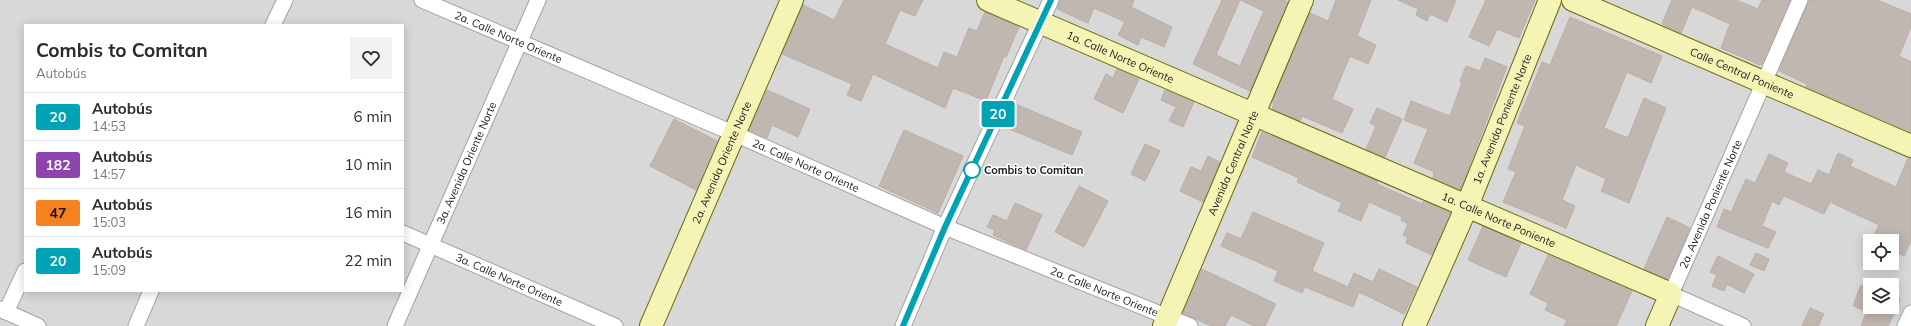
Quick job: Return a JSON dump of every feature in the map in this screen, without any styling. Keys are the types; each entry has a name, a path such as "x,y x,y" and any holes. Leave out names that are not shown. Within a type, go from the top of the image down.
{"main road":[{"name":"2a. Avenida Oriente Norte","path":"651,326 792,0"},
{"name":"1a. Calle Norte Oriente","path":"988,0 1254,114"},
{"name":"Avenida Central Norte","path":"1166,321 1302,0"},
{"name":"1a. Avenida Poniente Norte","path":"1414,326 1467,206 1550,0"},
{"name":"Calle Central Poniente","path":"1573,0 1764,81 1911,146"},
{"name":"1a. Calle Norte Poniente","path":"1254,114 1671,294"},
{"name":"2a. Avenida Poniente Norte","path":"1657,326 1671,294"}],"street":[{"path":"273,24 285,0"},
{"name":"2a. Calle Norte Oriente","path":"422,0 735,134 945,227 1166,321 1190,326"},
{"name":"3a. Avenida Oriente Norte","path":"395,326 538,0"},
{"path":"903,326 945,227 1051,0"},
{"name":"2a. Avenida Poniente Norte","path":"1671,294 1800,0"},
{"name":"3a. Calle Norte Oriente","path":"404,233 615,326"},
{"path":"24,273 3,311 38,326"},
{"path":"136,326 151,292"},
{"name":"1a. Calle Norte Poniente","path":"1671,294 1743,326"},
{"path":"1905,326 1911,313"}],"shaded area":[{"path":"0,0 1911,0 1911,326 0,326"}],"building":[{"path":"844,0 923,0 915,16 900,10 885,44 938,68 944,52 957,57 969,28 977,31 985,12 1019,27 1006,57 1004,56 986,101 953,88 945,108 873,74 861,101 847,95 852,84 782,54 803,5 834,20"},
{"path":"1060,0 1134,0 1131,7 1172,27 1164,47 1141,37 1138,45 1118,35 1125,22 1094,8 1088,23 1057,9"},
{"path":"1222,0 1240,0 1283,0 1288,2 1250,91 1193,64","holes":["1240,0 1264,11 1240,66 1216,55"]},
{"path":"1336,0 1371,0 1357,36 1376,45 1368,64 1350,56 1332,99 1353,109 1342,133 1302,116 1300,121 1272,108 1274,103 1272,102 1310,13 1328,21"},
{"path":"1398,0 1456,0 1447,22 1430,14 1427,21 1416,15 1418,9"},
{"path":"1486,0 1535,0 1519,38 1497,29 1489,46 1469,37"},
{"path":"1672,0 1736,0 1758,9 1762,0 1790,0 1762,64 1760,65 1721,48 1730,24 1692,7 1681,33 1662,24"},
{"path":"1809,0 1877,0 1911,14 1911,27 1899,56 1911,62 1911,132 1806,87 1807,84 1779,71"},
{"path":"1570,17 1662,56 1651,83 1627,72 1604,128 1628,138 1644,98 1666,108 1629,203 1601,191 1606,179 1576,165 1562,200 1575,206 1566,228 1503,202 1516,172 1508,169 1525,126 1517,123 1542,62 1550,65"},
{"path":"1485,58 1507,67 1460,190 1433,178 1434,172 1414,163 1428,129 1404,120 1411,101 1450,116 1466,66 1480,71"},
{"path":"1117,69 1139,79 1123,113 1094,99 1106,74 1113,78"},
{"path":"767,90 810,109 798,137 772,125 767,138 749,130"},
{"path":"1165,90 1194,102 1183,127 1169,121 1176,107 1161,100"},
{"path":"1013,103 1082,132 1072,155 1002,126"},
{"path":"1377,108 1402,119 1385,157 1366,149 1376,126 1370,123"},
{"path":"674,119 717,141 696,190 650,166"},
{"path":"904,130 963,156 938,213 879,186"},
{"path":"1262,132 1378,181 1377,184 1422,204 1424,201 1450,213 1432,255 1406,243 1408,237 1403,235 1408,224 1401,220 1402,217 1369,202 1361,221 1338,211 1342,203 1297,182 1299,178 1252,157"},
{"path":"1145,144 1160,151 1145,181 1131,174"},
{"path":"1838,153 1853,160 1850,166 1896,187 1908,158 1911,158 1911,241 1904,256 1899,254 1899,234 1874,234 1879,225 1830,202 1824,214 1784,196 1779,205 1772,201 1762,226 1776,232 1768,248 1717,227 1724,209 1731,212 1746,179 1755,183 1769,154 1788,163 1784,172 1811,184 1818,170 1829,175"},
{"path":"1208,156 1220,162 1203,202 1180,191 1191,167 1201,171"},
{"path":"1079,186 1108,201 1084,247 1055,232"},
{"path":"1015,203 1042,215 1026,250 993,235 995,230 987,227 993,215 1007,221"},
{"path":"1253,212 1324,243 1312,271 1348,287 1354,273 1373,282 1379,269 1417,287 1404,314 1359,292 1353,307 1305,287 1302,293 1274,281 1278,271 1221,246 1227,233 1241,239"},
{"path":"1667,217 1690,228 1668,279 1644,269"},
{"path":"1483,226 1521,243 1506,277 1468,260"},
{"path":"1756,253 1769,259 1764,271 1750,265"},
{"path":"1548,255 1632,291 1616,326 1564,326 1567,320 1545,310 1548,303 1530,294"},
{"path":"1718,256 1754,274 1744,293 1727,284 1724,291 1712,286 1717,275 1710,272"},
{"path":"1202,269 1276,304 1265,326 1254,326 1231,315 1225,326 1211,326 1183,313"},
{"path":"1861,285 1863,286 1863,310 1853,306"},
{"path":"1810,308 1824,314 1818,326 1802,326"},
{"path":"1866,314 1894,314 1888,326 1861,326"}],"bus line":[{"name":"20","path":"903,326 945,227 1051,0"}],"place":[{"name":"Combis to Comitan","path":"972,170"}]}
